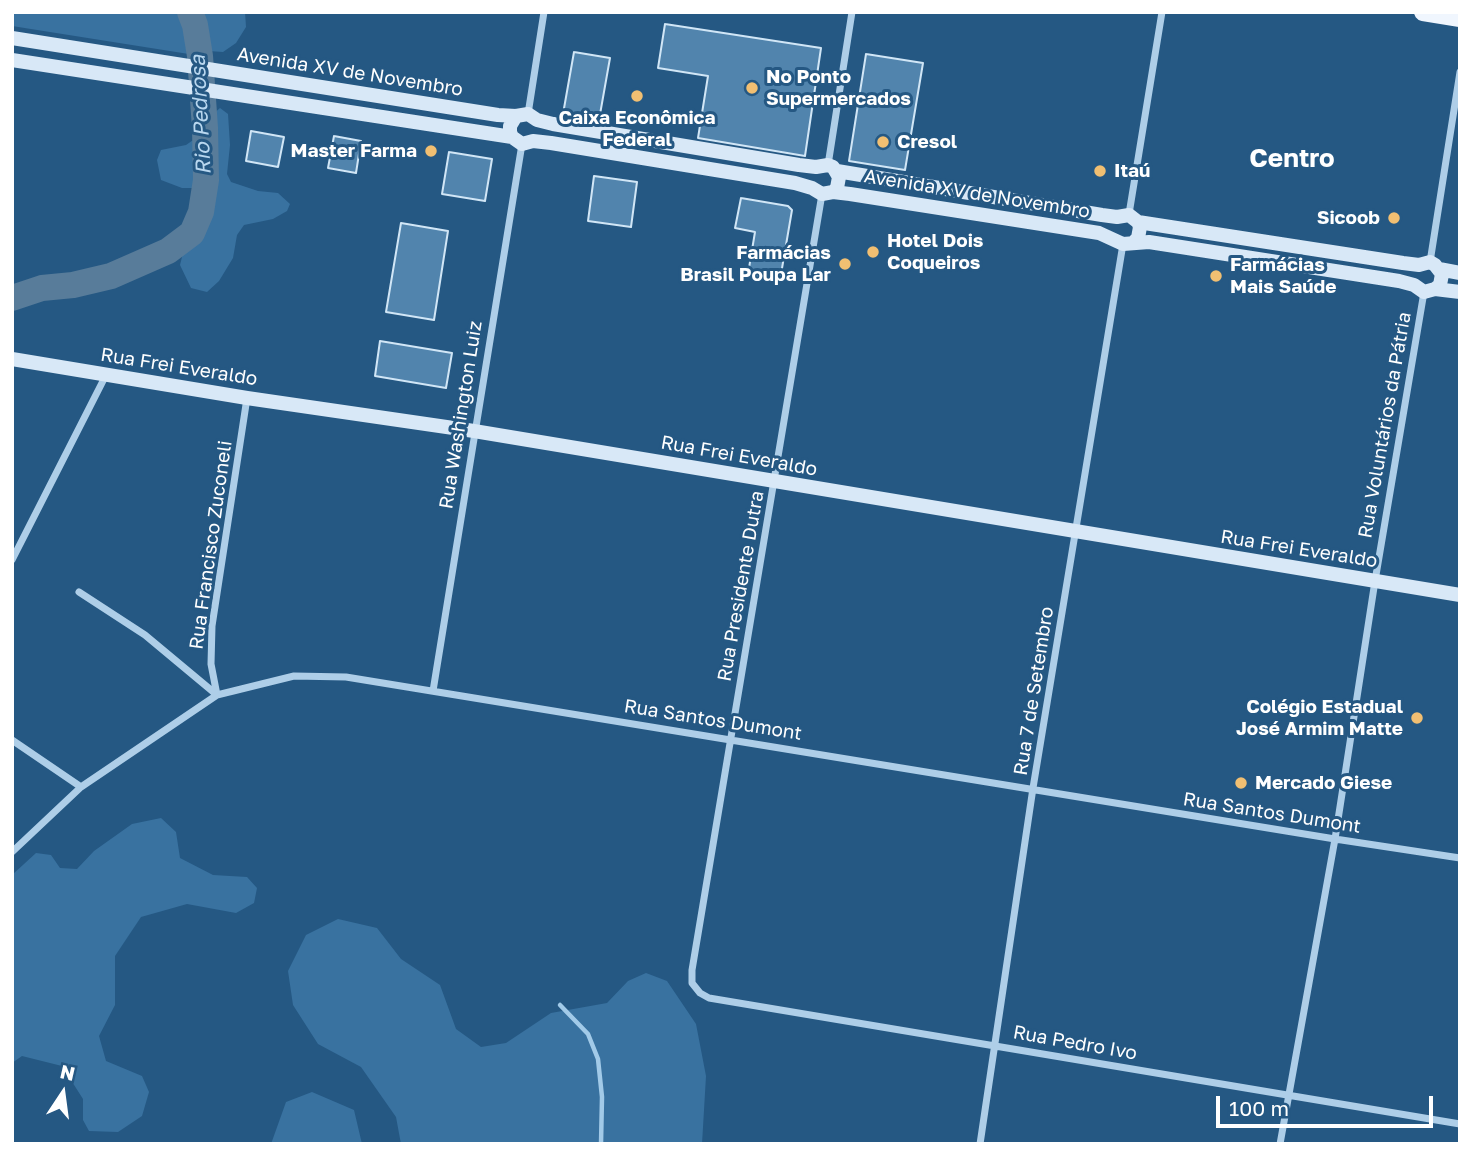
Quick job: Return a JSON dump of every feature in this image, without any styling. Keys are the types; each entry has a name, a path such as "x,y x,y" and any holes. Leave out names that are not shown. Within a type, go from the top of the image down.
{"main road":[{"path":"1423,12 1460,18"},
{"name":"Avenida XV de Novembro","path":"12,38 527,117 1128,218 1429,265 1460,273"},
{"name":"Avenida XV de Novembro","path":"12,60 1099,233 1123,242 1175,246 1425,289 1460,292"},
{"path":"527,117 540,132 522,141 510,126 527,117"},
{"path":"827,168 839,182 822,191 810,177 827,168"},
{"path":"1128,218 1140,233 1123,242 1111,227 1128,218"},
{"path":"1429,265 1442,280 1425,289 1412,274 1429,265"},
{"name":"Rua Frei Everaldo","path":"12,359 247,398 474,431 1460,595"}],"street":[{"path":"527,117 544,12"},
{"path":"827,168 852,12"},
{"path":"1128,218 1162,12"},
{"path":"1429,265 1460,72"},
{"name":"Rua Washington Luiz","path":"433,691 522,141"},
{"name":"Rua Presidente Dutra","path":"692,982 822,191"},
{"name":"Rua 7 de Setembro","path":"980,1144 1033,788 1123,242"},
{"name":"Rua Voluntários da Pátria","path":"1280,1144 1335,839 1375,581 1425,289"},
{"path":"12,560 106,374"},
{"name":"Rua Francisco Zuconeli","path":"217,695 211,664 212,625 247,398"},
{"path":"79,592 145,635 217,695"},
{"name":"Rua Santos Dumont","path":"12,852 81,787 217,695 294,676 346,677 1460,858"},
{"path":"12,740 81,787"},
{"name":"Rua Pedro Ivo","path":"692,982 700,993 709,998 1460,1124"}],"shaded area":[{"path":"12,12 245,12 246,27 236,43 223,52 194,50 195,55 12,26"},
{"path":"220,108 228,114 230,145 227,174 231,182 258,191 278,193 290,204 287,211 273,219 244,225 237,235 233,258 219,281 207,292 191,288 180,265 183,253 197,244 209,225 209,198 196,188 182,188 161,180 157,160 161,150 186,145 199,136 211,116"},
{"path":"161,818 176,832 180,858 213,875 247,877 257,888 254,903 236,913 187,904 141,917 115,956 115,1005 99,1036 106,1061 142,1076 149,1092 142,1116 118,1132 89,1131 83,1120 83,1099 62,1066 22,1056 12,1063 12,875 36,853 51,855 60,868 77,869 94,851 132,824"},
{"path":"338,919 377,928 401,959 440,985 456,1029 481,1047 506,1043 551,1013 607,1003 628,981 646,973 667,981 696,1024 706,1076 702,1144 401,1144 396,1117 361,1067 318,1044 293,1005 288,971 306,935"},
{"path":"312,1092 354,1110 362,1144 271,1144 286,1102"}],"building":[{"path":"665,24 821,48 805,156 698,138 708,76 658,68"},
{"path":"574,52 610,58 599,120 563,114"},
{"path":"866,54 923,63 905,170 849,161"},
{"path":"251,131 284,137 278,167 246,161"},
{"path":"334,136 361,141 356,173 328,168"},
{"path":"449,152 492,159 485,201 442,194"},
{"path":"594,176 637,182 631,227 588,221"},
{"path":"741,198 788,206 792,210 780,280 748,274 755,232 735,228"},
{"path":"401,223 448,231 434,320 386,312"},
{"path":"380,341 452,353 446,388 375,376"}],"waterway":[{"name":"Rio Pedrosa","path":"12,298 42,288 73,285 111,276 168,251 192,233 201,212 206,180 200,56 190,12"},
{"path":"560,1005 588,1034 598,1059 602,1097 601,1144"}],"place":[{"name":"No Ponto Supermercados","path":"752,88"},
{"name":"Caixa Econômica Federal","path":"637,96"},
{"name":"Cresol","path":"883,142"},
{"name":"Master Farma","path":"431,151"},
{"name":"Itaú","path":"1100,171"},
{"name":"Sicoob","path":"1394,218"},
{"name":"Hotel Dois Coqueiros","path":"873,252"},
{"name":"Farmácias Brasil Poupa Lar","path":"845,264"},
{"name":"Farmácias Mais Saúde","path":"1216,276"},
{"name":"Colégio Estadual José Armim Matte","path":"1417,718"},
{"name":"Mercado Giese","path":"1241,783"}],"district":[{"name":"Centro","path":"1292,159"}]}
